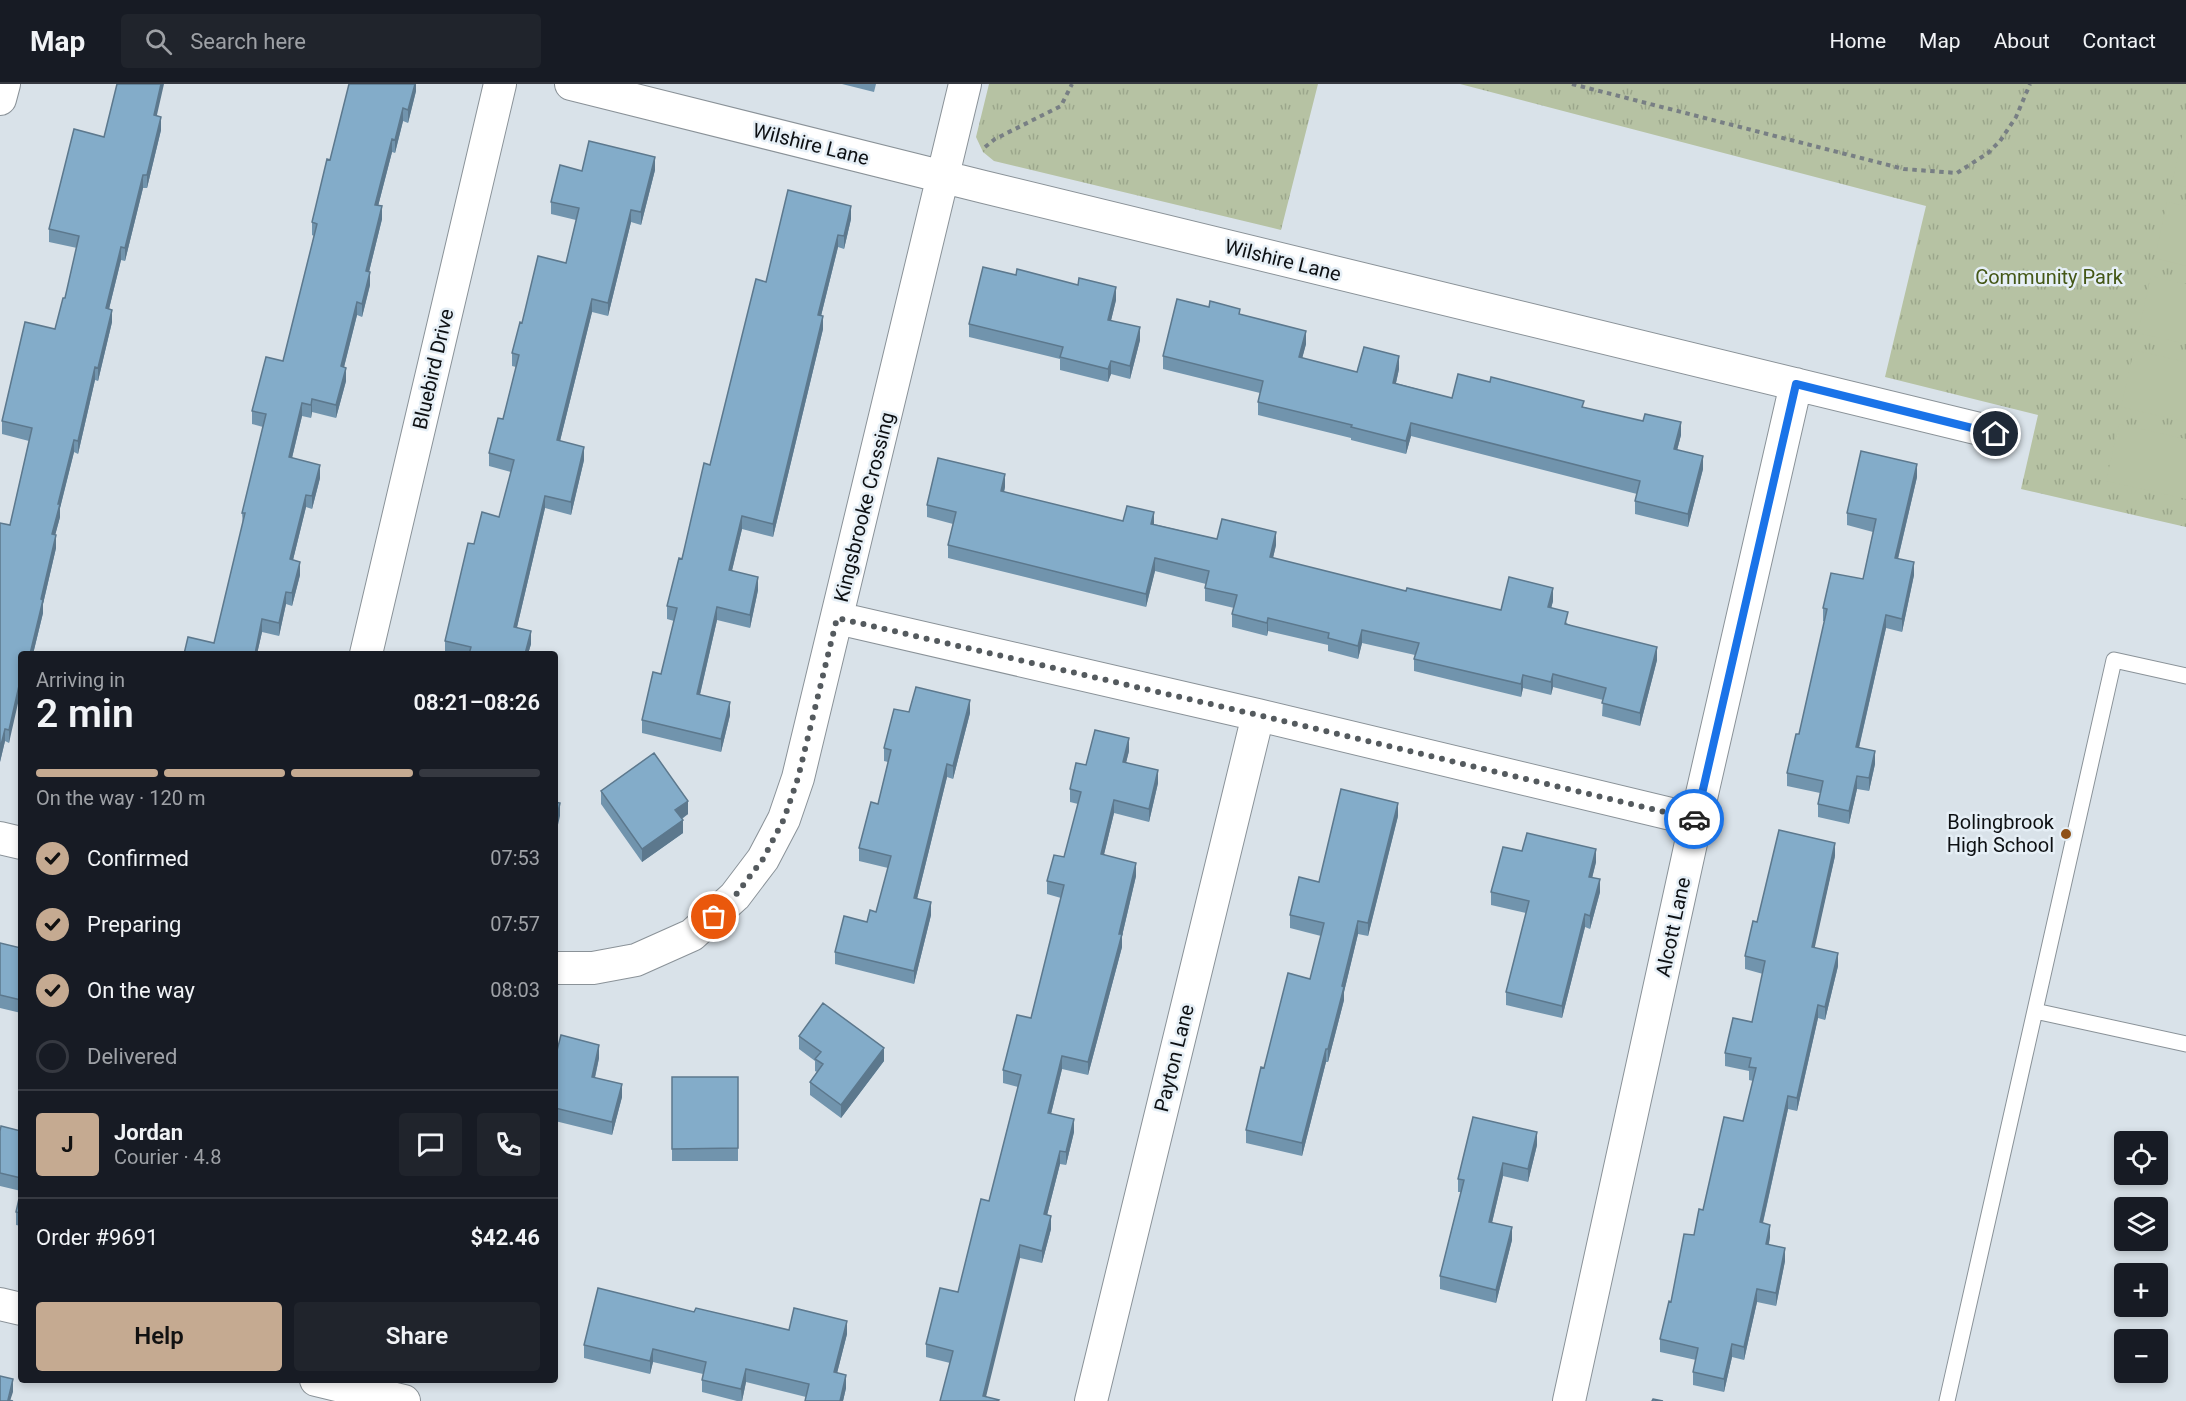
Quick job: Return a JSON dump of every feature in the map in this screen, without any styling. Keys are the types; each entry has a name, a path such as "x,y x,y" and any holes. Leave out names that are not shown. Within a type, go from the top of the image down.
{"street":[{"path":"0,99 4,84"},
{"name":"Bluebird Drive","path":"367,651 500,84"},
{"name":"Wilshire Lane","path":"571,84 1996,434"},
{"name":"Kingsbrooke Crossing","path":"558,968 593,968 636,960 692,935 735,896 763,859 784,819 798,778 965,84"},
{"name":"Alcott Lane","path":"1569,1401 1696,820 1796,384"},
{"path":"837,618 1258,715 1696,820"},
{"name":"Payton Lane","path":"1091,1401 1258,715"},
{"path":"0,838 18,842"},
{"path":"0,1304 18,1308"},
{"path":"327,1386 404,1401"}],"lane":[{"path":"1947,1401 2114,660 2186,676"},
{"path":"2035,1011 2186,1044"}],"path":[{"path":"943,177 995,139 1060,106 1072,84"},
{"path":"1572,84 1904,169 1957,173 1988,153 2000,141 2016,117 2030,84"}],"green space":[{"path":"989,84 1318,84 1281,230 994,161 983,152 976,137"},
{"name":"Community Park","path":"1460,84 2186,84 2186,527 2021,489 2038,415 1885,377 1926,206"},
{"path":"2184,127 2186,127 2186,187 2172,184"},
{"path":"2167,202 2186,206 2186,266 2155,258"},
{"path":"2151,276 2186,284 2186,344 2138,333"},
{"path":"2134,350 2186,362 2186,422 2121,407"},
{"path":"2119,424 2186,439 2186,499 2106,481"}],"building":[{"path":"117,84 161,84 154,115 161,117 147,175 143,175 125,248 121,247 106,308 112,310 98,368 95,367 78,441 74,440 58,504 60,504 52,534 56,535 31,651 18,651 18,690 9,730 5,729 0,749 0,523 10,525 32,428 2,421 25,322 55,329 63,298 65,298 79,236 49,229 74,129 104,137"},
{"path":"349,84 415,84 408,110 403,108 395,140 392,139 375,205 382,206 366,271 370,272 362,304 357,302 341,366 346,368 336,405 312,399 311,405 302,403 289,457 320,465 312,496 306,495 290,559 300,562 292,593 286,592 279,623 262,619 256,651 185,651 188,637 214,643 266,414 252,411 266,357 283,361 317,224 312,222 327,159 330,160"},
{"path":"589,141 655,157 641,212 631,210 608,303 592,299 557,440 584,447 571,502 545,496 514,627 531,631 526,651 470,651 471,647 445,641 468,543 474,544 482,512 499,517 514,460 489,453 498,418 503,419 519,355 512,353 520,322 522,323 538,256 566,263 579,208 551,202 560,165 582,171"},
{"path":"788,190 851,206 844,236 838,235 818,315 823,316 773,524 742,516 729,570 758,577 750,615 717,607 697,694 730,702 721,739 642,720 653,672 661,674 677,608 667,606 679,558 682,559 704,463 710,465 756,279 766,282"},
{"path":"983,267 1016,275 1017,269 1078,285 1079,278 1116,287 1108,320 1140,327 1130,366 1111,361 1108,369 1060,357 1063,347 969,324"},
{"path":"1177,299 1209,307 1210,301 1240,309 1239,314 1306,331 1299,357 1357,372 1364,347 1399,356 1393,383 1452,398 1458,374 1490,382 1491,377 1584,401 1582,407 1643,421 1645,414 1681,422 1674,449 1703,456 1688,514 1635,501 1640,481 1411,423 1406,441 1258,402 1263,381 1163,356"},
{"path":"1861,451 1917,464 1895,558 1914,562 1902,619 1886,615 1856,747 1875,751 1869,778 1857,776 1849,811 1818,804 1823,781 1787,773 1796,734 1799,734 1827,609 1823,608 1831,573 1863,579 1876,519 1847,513"},
{"path":"938,458 1005,474 1001,491 1123,521 1127,506 1154,512 1151,524 1217,539 1222,519 1276,532 1270,557 1406,591 1407,588 1501,610 1509,577 1553,588 1548,607 1568,612 1565,624 1657,647 1640,713 1602,703 1606,688 1553,674 1551,682 1523,675 1521,684 1414,659 1419,643 1362,630 1358,646 1328,638 1329,633 1268,618 1267,623 1232,614 1237,595 1205,588 1209,571 1155,558 1146,594 948,545 956,512 927,505"},
{"path":"916,687 970,700 953,766 947,764 914,898 931,902 914,971 835,952 844,916 867,922 870,910 876,912 891,856 859,848 871,802 878,804 891,750 884,748 894,709 909,712"},
{"path":"1095,730 1129,738 1123,762 1158,770 1149,809 1114,800 1101,854 1136,863 1119,934 1122,934 1088,1062 1062,1056 1048,1113 1074,1119 1066,1152 1060,1151 1044,1214 1051,1216 1042,1251 1020,1245 983,1396 999,1400 940,1401 953,1351 926,1344 940,1288 958,1292 981,1199 989,1201 1021,1075 1003,1070 1017,1015 1031,1018 1064,885 1047,881 1054,855 1064,857 1081,792 1070,789 1076,763 1086,765"},
{"path":"654,753 688,801 675,810 683,820 642,849 601,791"},
{"path":"1341,789 1398,803 1368,923 1358,921 1342,986 1344,987 1302,1143 1246,1130 1288,973 1310,979 1324,923 1290,915 1299,877 1319,882"},
{"path":"1779,830 1835,843 1812,947 1838,953 1825,1007 1818,1005 1797,1098 1788,1096 1760,1222 1770,1225 1766,1244 1785,1248 1776,1293 1757,1289 1744,1347 1732,1344 1724,1379 1693,1372 1698,1348 1660,1339 1669,1301 1671,1302 1684,1234 1694,1235 1699,1209 1703,1210 1724,1117 1743,1121 1756,1068 1749,1067 1751,1058 1725,1053 1733,1018 1752,1022 1765,961 1745,956 1753,921 1757,922"},
{"path":"1527,833 1596,849 1589,877 1600,879 1590,916 1585,914 1562,1006 1506,992 1529,901 1491,892 1503,847 1522,851"},
{"path":"0,943 18,947 18,999 0,995"},
{"path":"823,1003 884,1048 841,1105 810,1082 823,1064 815,1059 821,1052 799,1036"},
{"path":"561,1035 599,1045 592,1077 622,1084 612,1122 558,1109 558,1046"},
{"path":"672,1077 738,1077 738,1148 672,1149"},
{"path":"1473,1117 1537,1132 1528,1169 1503,1163 1489,1222 1512,1227 1496,1290 1440,1276 1464,1180 1458,1179"},
{"path":"1,1126 18,1130 18,1177 0,1173"},
{"path":"598,1288 694,1312 696,1308 789,1330 794,1308 847,1321 834,1372 846,1375 840,1401 805,1401 809,1384 746,1369 741,1389 702,1380 706,1362 653,1349 650,1361 584,1345"},
{"path":"0,1376 13,1379 8,1400 13,1401 0,1401"}],"way so far":[{"path":"714,917 735,896 763,859 784,819 798,778 837,618 1694,819"}],"place":[{"name":"Bolingbrook High School","path":"2066,834"}],"route":[{"path":"1694,819 1696,820 1796,384 1996,434"}]}
